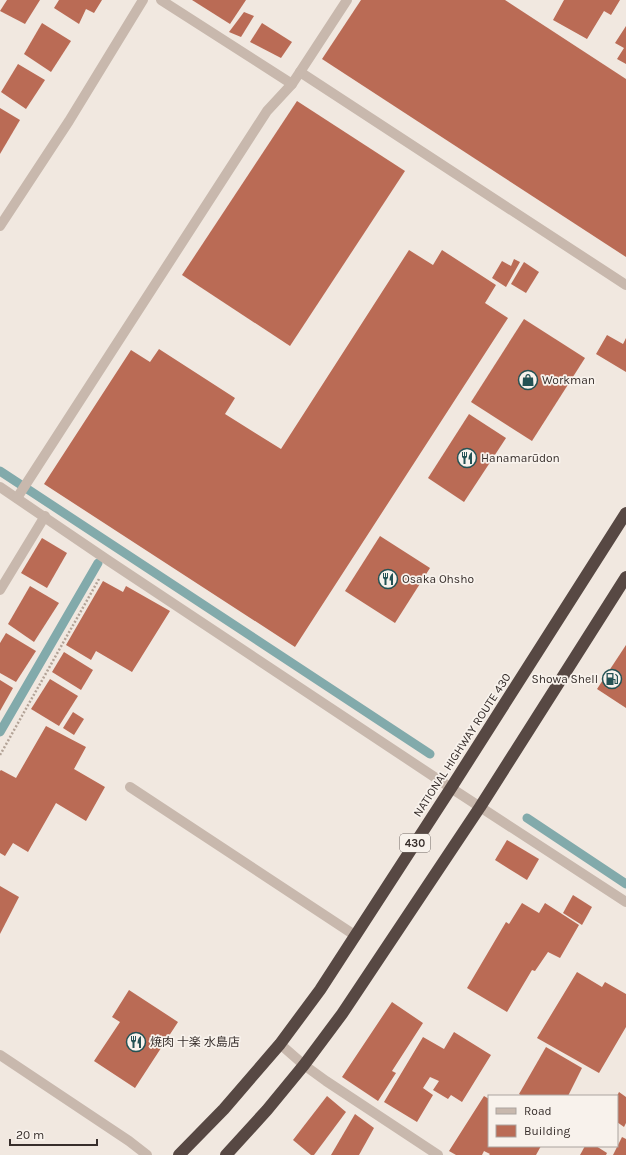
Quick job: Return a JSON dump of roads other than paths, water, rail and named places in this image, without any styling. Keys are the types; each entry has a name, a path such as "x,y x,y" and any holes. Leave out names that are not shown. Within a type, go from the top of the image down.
{"highway":[{"name":"NATIONAL HIGHWAY ROUTE 430","path":"179,1155 224,1109 280,1044 320,990 626,513"},
{"name":"430","path":"226,1155 267,1110 304,1065 342,1014 480,807 626,577"}],"street":[{"path":"0,226 69,121 143,0"},
{"path":"161,0 292,84"},
{"path":"19,494 267,111 292,84 347,0"},
{"path":"300,72 626,285"},
{"path":"0,487 19,494 45,516 109,561 626,902"},
{"path":"0,590 45,516"},
{"path":"130,787 356,936"},
{"path":"280,1044 304,1065 326,1081 438,1155"},
{"path":"0,1055 129,1141 147,1155"}],"waterway":[{"path":"0,471 430,754"},
{"path":"0,732 98,563"},
{"path":"527,818 626,884"}],"place":[{"name":"Workman","path":"528,380"},
{"name":"Hanamarūdon","path":"467,458"},
{"name":"Osaka Ohsho","path":"388,579"},
{"name":"Showa Shell","path":"612,679"},
{"name":"焼肉 十楽 水島店","path":"136,1042"}]}
